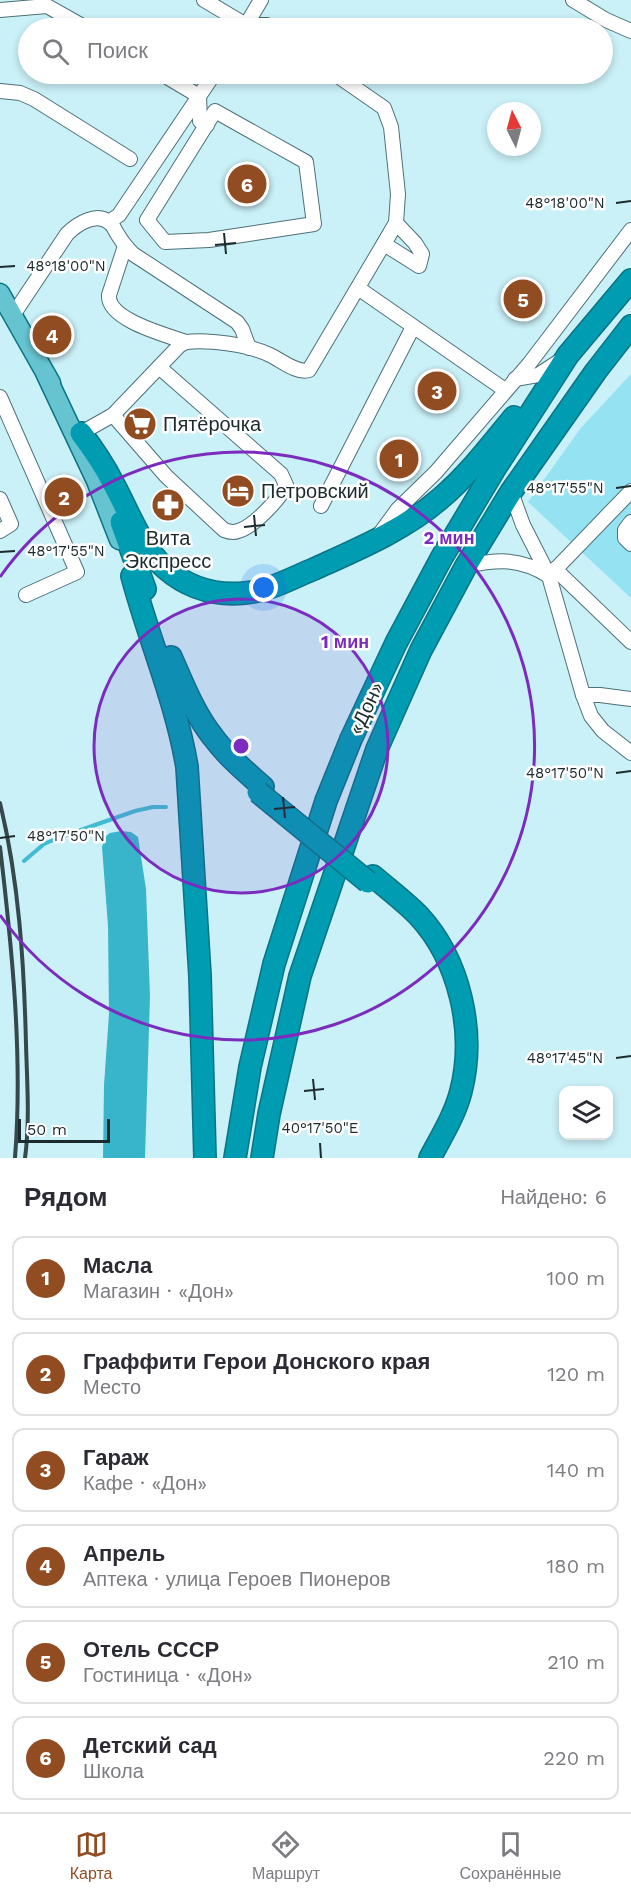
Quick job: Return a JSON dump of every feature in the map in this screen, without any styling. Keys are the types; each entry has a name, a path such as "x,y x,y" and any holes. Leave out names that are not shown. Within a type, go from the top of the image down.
{"highway":[{"name":"«Дон»","path":"235,1158 250,1067 274,964 326,801 351,739 396,643 442,557 494,470 568,355 631,280"},
{"name":"«Дон»","path":"262,1158 269,1114 300,976 377,748 421,650 466,566 511,492 596,371 631,326"},
{"path":"78,434 98,456 151,554 164,568 192,586 218,593 248,593 283,582 376,540 413,519 441,498 480,458 540,384 568,355"},
{"path":"78,434 117,513 168,652 189,698 211,735 261,790"},
{"path":"132,576 183,700 205,740 222,760 371,879 407,904 441,947 461,999 466,1064 461,1092 430,1158"},
{"path":"132,576 143,619 173,702 182,734 187,767 200,976 206,1158"},
{"path":"371,879 423,935 442,972 453,1002 457,1038 456,1064 451,1090 446,1105 418,1158"},
{"path":"269,1114 273,1128 270,1158"}],"main road":[{"path":"0,293 78,434 132,576"}],"street":[{"path":"204,0 231,18"},
{"path":"250,18 261,0"},
{"path":"573,0 603,18"},
{"path":"0,10 47,6 68,18"},
{"path":"613,23 631,31"},
{"path":"179,84 199,96"},
{"path":"109,222 119,215 207,84"},
{"path":"125,246 109,302 121,315 139,325 186,342 249,348 268,354 302,371 309,370 396,223 398,194 391,127 384,108 349,84"},
{"path":"0,91 20,93 34,99 130,159"},
{"path":"199,96 200,121 207,125"},
{"path":"215,111 306,162 314,224 209,240 165,242 147,220 207,125 215,111"},
{"path":"13,315 67,234 74,227 89,220 102,219 109,222 133,254 229,315 243,329 249,348"},
{"path":"376,540 398,509 436,472 529,364 631,230"},
{"path":"358,288 505,390"},
{"path":"321,506 413,327"},
{"path":"78,434 113,415 180,345 186,342"},
{"path":"515,379 538,375 568,355"},
{"path":"113,415 166,476 224,530 236,532 242,530 273,504 286,485 281,474 159,367"},
{"path":"0,397 77,572 26,595"},
{"path":"552,573 631,491"},
{"path":"511,492 523,525 552,573 583,695 591,716 603,731 631,753"},
{"path":"0,499 11,524 0,531"},
{"path":"631,522 626,530 625,538 631,544"},
{"path":"466,566 516,561 552,573 631,642"},
{"path":"583,695 600,694 631,699"}],"shaded area":[{"path":"631,374 631,598 528,502 580,429"},
{"path":"131,832 138,837 146,889 150,996 145,1158 103,1158 104,1085 109,1014 108,926 102,847 105,837 110,833"}],"waterway":[{"path":"24,861 44,844 58,838 135,811 166,807"}],"railway":[{"path":"0,803 12,862 22,953 28,1101 25,1158"},
{"path":"0,847 9,924 17,1041 15,1158"}],"place":[{"name":"Детский сад","path":"247,184"},
{"name":"Отель СССР","path":"523,299"},
{"name":"Апрель","path":"52,335"},
{"name":"Гараж","path":"437,391"},
{"name":"Пятёрочка","path":"140,424"},
{"name":"Масла","path":"399,459"},
{"name":"Петровский","path":"238,491"},
{"name":"Граффити Герои Донского края","path":"64,497"},
{"name":"Вита Экспресс","path":"168,505"}]}
